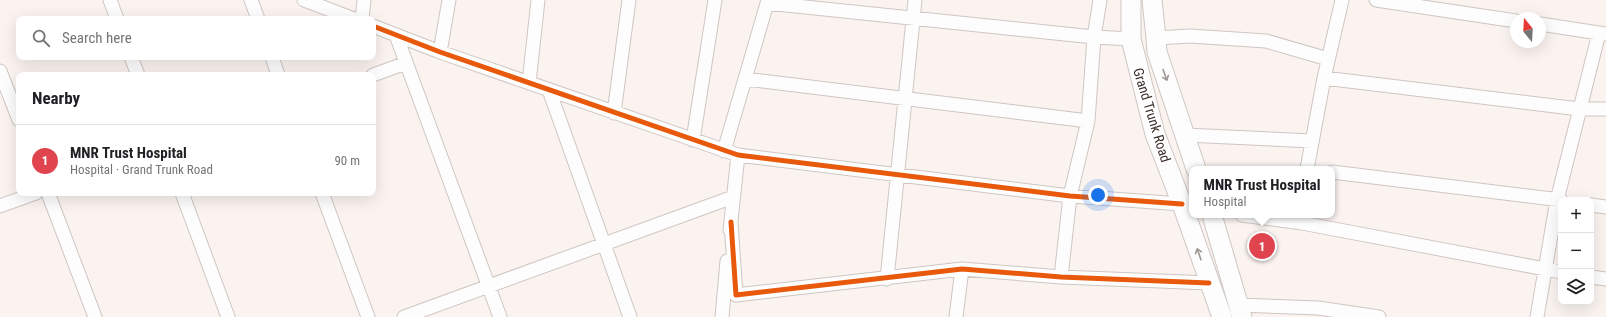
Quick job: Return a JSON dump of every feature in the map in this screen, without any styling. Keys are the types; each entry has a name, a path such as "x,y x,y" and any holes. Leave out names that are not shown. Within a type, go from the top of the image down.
{"main road":[{"name":"Grand Trunk Road","path":"1131,0 1131,39 1155,134 1182,204 1222,317"},
{"path":"1152,0 1157,52 1195,166"},
{"path":"1213,218 1240,311"}],"street":[{"path":"110,0 116,16"},
{"path":"251,0 257,16"},
{"path":"304,0 346,16"},
{"path":"362,16 364,0"},
{"path":"440,52 449,0"},
{"path":"529,83 538,0"},
{"path":"614,113 629,0"},
{"path":"693,140 715,0"},
{"path":"887,279 915,0"},
{"path":"1061,277 1070,196 1088,121 1094,37 1100,0"},
{"path":"1308,166 1324,78 1342,0"},
{"path":"1376,0 1510,20"},
{"path":"724,151 768,2 1094,37 1131,39"},
{"path":"1546,25 1603,33 1579,108 1560,197"},
{"path":"376,27 440,52 738,155 1070,196 1182,204"},
{"path":"396,35 500,317"},
{"path":"1156,38 1190,36 1266,41 1328,59"},
{"path":"132,60 137,72"},
{"path":"273,60 277,72"},
{"path":"376,74 406,63"},
{"path":"0,71 16,112"},
{"path":"1324,78 1606,110"},
{"path":"746,79 1088,121"},
{"path":"549,90 630,317"},
{"path":"1185,135 1312,141"},
{"path":"722,317 738,155"},
{"path":"1335,172 1558,200"},
{"path":"0,206 28,196"},
{"path":"49,196 95,317"},
{"path":"183,196 228,317"},
{"path":"323,196 368,317"},
{"path":"404,317 733,197"},
{"path":"1537,317 1544,270 1558,205"},
{"path":"1594,205 1606,207"},
{"path":"1288,218 1303,219 1544,270 1558,272"},
{"path":"731,222 736,295 887,279 962,269 1061,277 1209,283"},
{"path":"956,317 962,269"},
{"path":"1594,277 1606,279"},
{"path":"1240,311 1318,308 1379,317"}],"cycle path":[{"path":"376,27 440,52 738,155 1070,196 1182,204"},
{"path":"731,222 736,295 962,269 1061,277 1209,283"}],"place":[{"name":"MNR Trust Hospital","path":"1262,246"}]}
